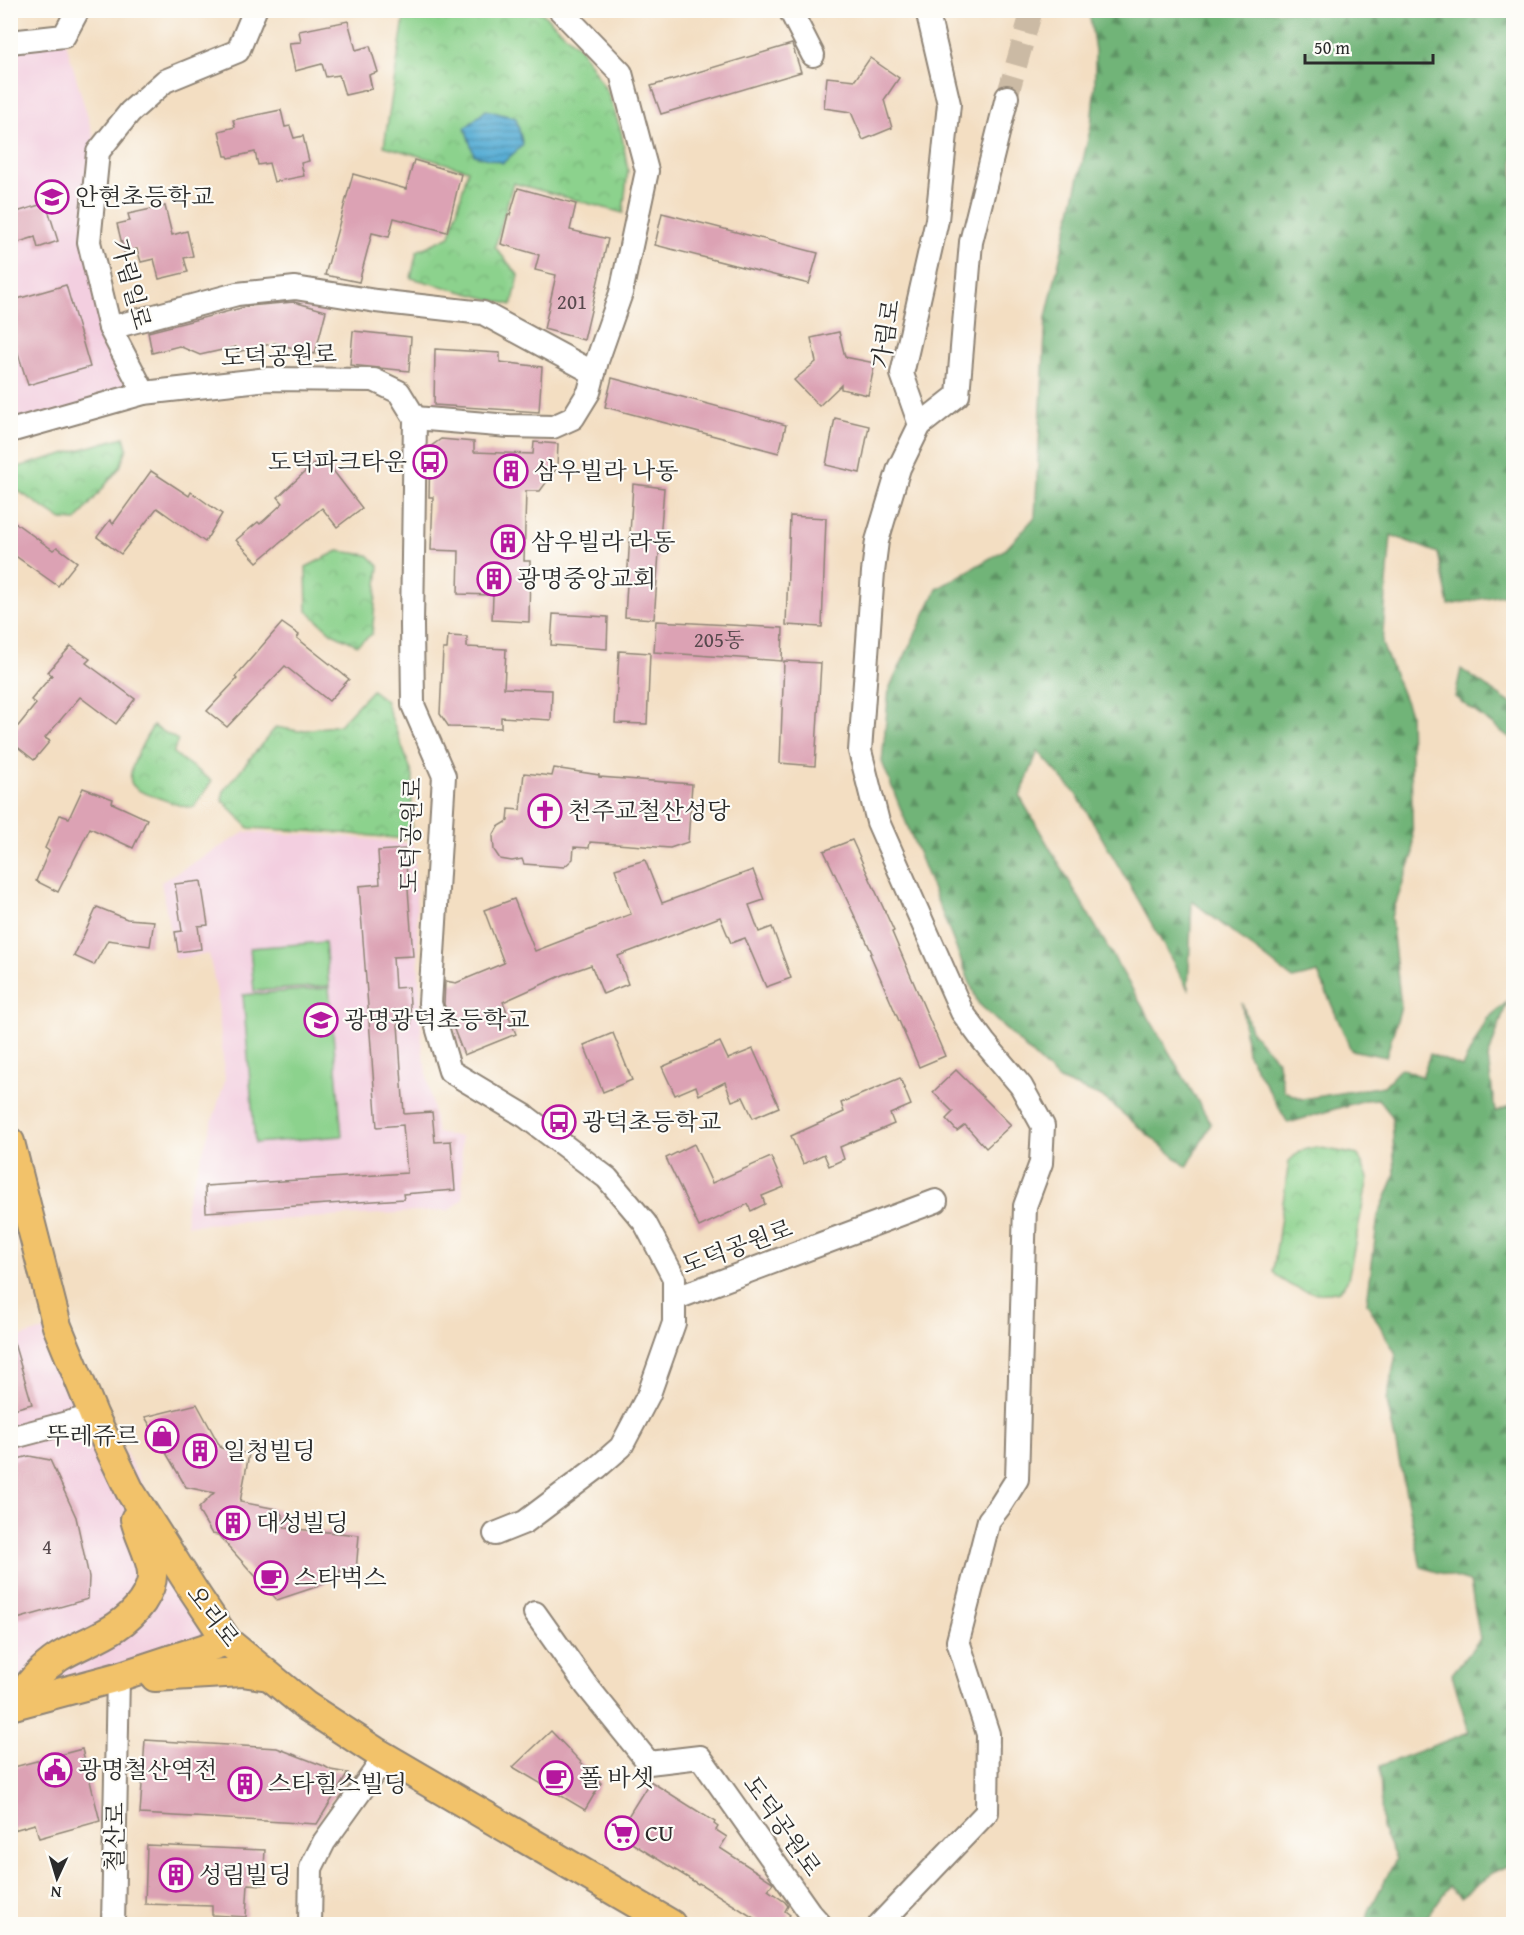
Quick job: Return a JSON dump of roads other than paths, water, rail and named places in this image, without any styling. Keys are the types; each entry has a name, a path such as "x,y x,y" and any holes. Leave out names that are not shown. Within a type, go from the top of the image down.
{"main road":[{"name":"오리로","path":"10,1142 57,1326 94,1416 130,1491 227,1641 306,1706 385,1757 671,1924"},
{"path":"13,1705 43,1669 60,1657 104,1636 126,1621 146,1596 151,1584 152,1572 137,1528 130,1491"},
{"path":"13,1705 122,1676 227,1641"},
{"path":"122,1676 145,1678 242,1672 269,1676"}],"street":[{"path":"10,42 64,36 78,10"},
{"name":"가림일로","path":"144,393 110,328 89,242 98,152 130,112 165,81 238,51 255,10"},
{"path":"415,418 509,426 553,427 573,418 588,392 621,292 646,171 621,73 560,10"},
{"path":"790,10 813,55"},
{"name":"가림로","path":"920,425 902,374 937,220 949,104 927,10"},
{"path":"880,1924 987,1812 988,1734 958,1641 989,1520 1017,1479 1025,1206 1041,1163 1043,1126 1021,1086 962,1012 878,822 860,752 877,541 899,468 920,425 958,394 971,242 1007,97"},
{"path":"110,328 237,294 295,288 483,313 594,373"},
{"name":"도덕공원로","path":"10,431 144,393 268,379 374,381 399,392 415,418 413,705 444,776 430,1003 450,1071 525,1116 607,1178 645,1223 674,1278 674,1299 936,1201"},
{"path":"495,1534 525,1522 598,1467 621,1446 649,1394 674,1323 674,1299"},
{"path":"10,1438 94,1416"},
{"name":"도덕공원로","path":"535,1613 586,1685 650,1763 700,1757 820,1924"},
{"name":"철산로","path":"113,1924 122,1676"},
{"path":"310,1924 311,1868 324,1842 385,1757"}],"water":[{"path":"486,110 516,118 523,145 503,163 474,155 465,128"}],"tunnel":[{"path":"1007,97 1032,10"}],"place":[{"name":"안현초등학교","path":"52,197"},
{"name":"도덕파크타운","path":"430,462"},
{"name":"삼우빌라 나동","path":"511,471"},
{"name":"삼우빌라 라동","path":"508,542"},
{"name":"광명중앙교회","path":"494,579"},
{"name":"천주교철산성당","path":"545,811"},
{"name":"광명광덕초등학교","path":"321,1020"},
{"name":"광덕초등학교","path":"559,1122"},
{"name":"뚜레쥬르","path":"162,1436"},
{"name":"일청빌딩","path":"200,1451"},
{"name":"대성빌딩","path":"233,1523"},
{"name":"스타벅스","path":"271,1578"},
{"name":"광명철산역전","path":"55,1770"},
{"name":"폴 바셋","path":"556,1778"},
{"name":"스타힐스빌딩","path":"245,1784"},
{"name":"CU","path":"622,1833"},
{"name":"성림빌딩","path":"176,1875"}]}
